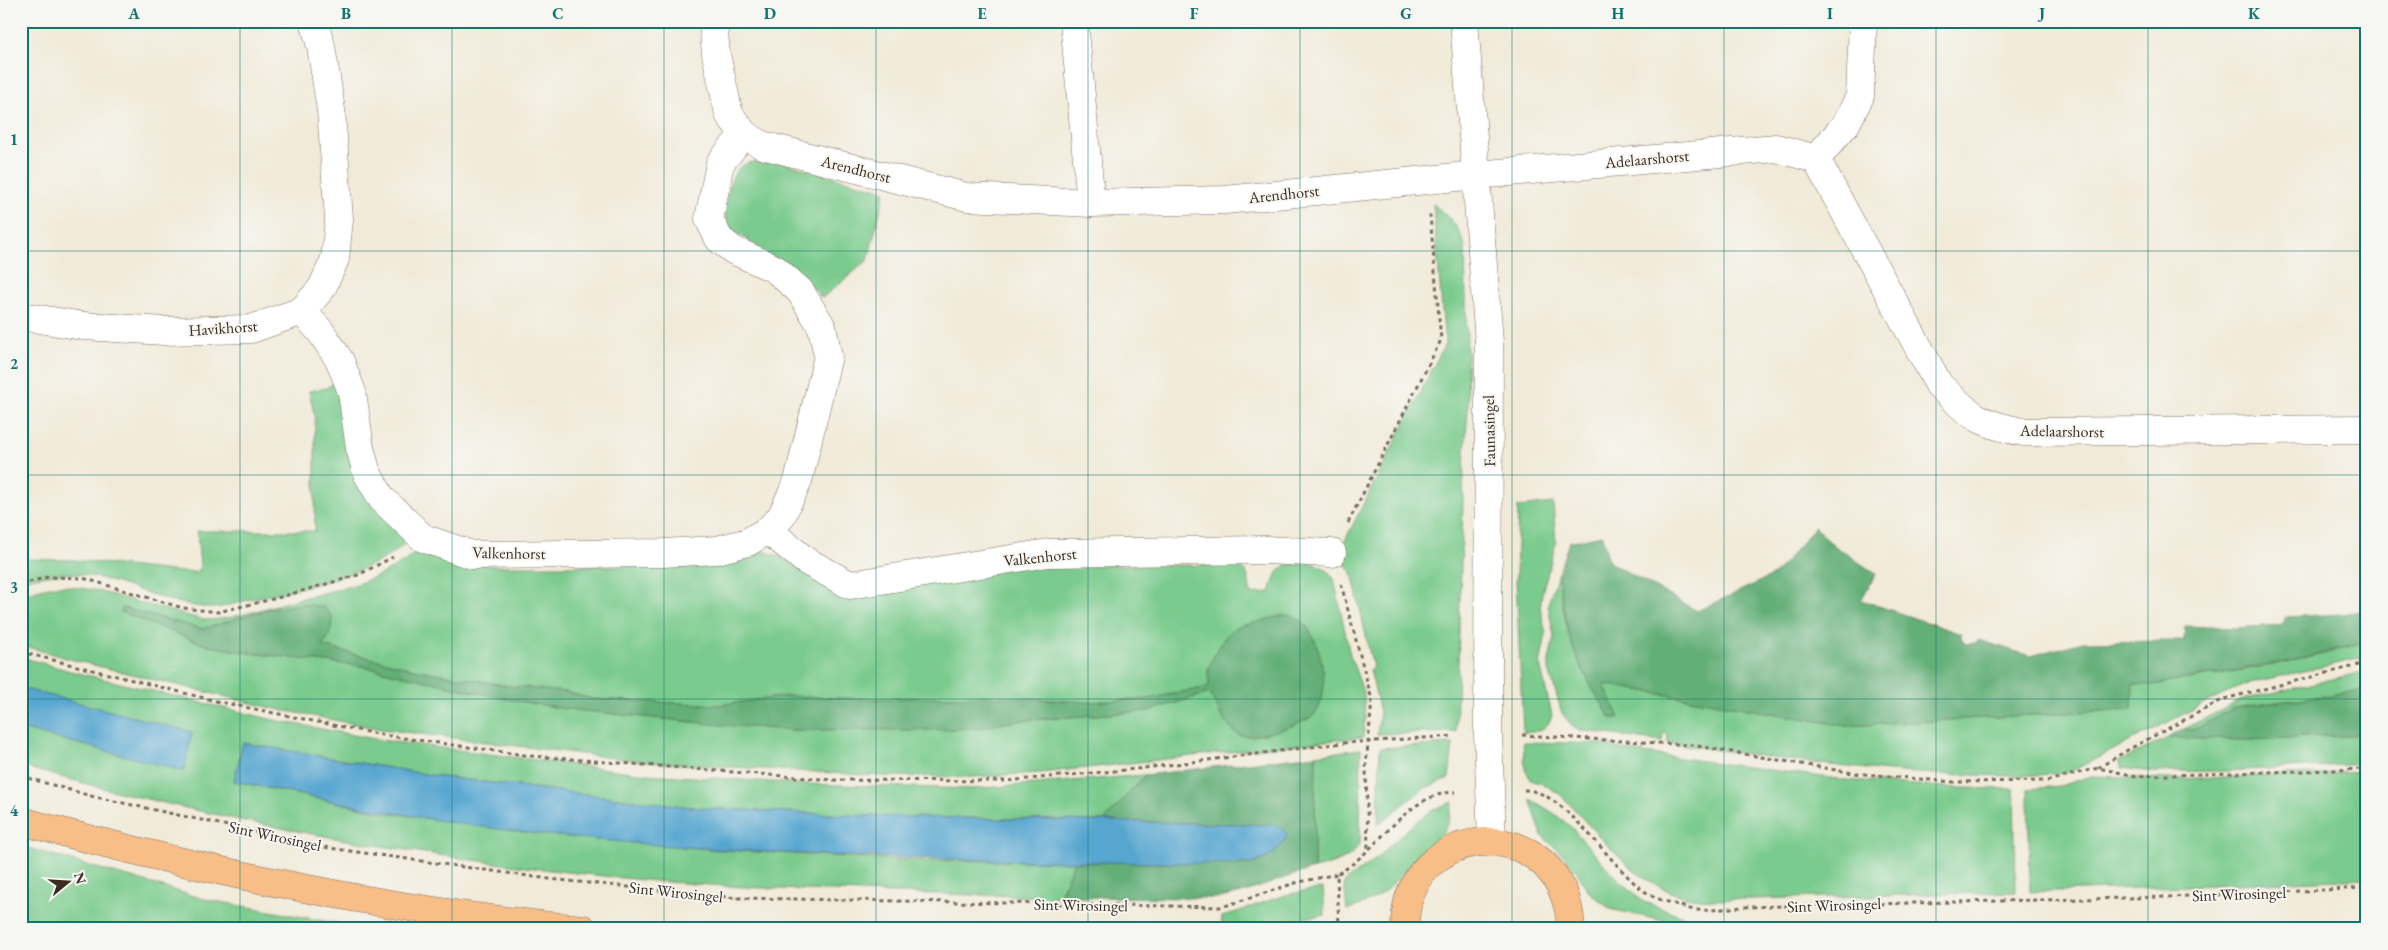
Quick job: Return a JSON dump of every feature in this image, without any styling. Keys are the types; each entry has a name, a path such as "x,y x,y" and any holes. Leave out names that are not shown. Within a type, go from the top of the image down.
{"main road":[{"path":"21,821 200,866 375,902 583,929"},
{"path":"1405,929 1405,914 1412,890 1425,870 1445,853 1468,844 1492,841 1519,847 1543,861 1560,883 1570,909 1571,929"}],"street":[{"name":"Havikhorst","path":"21,316 83,326 165,330 252,329 302,311 322,288 334,259 339,219 331,110 321,46 314,21"},
{"name":"Arendhorst","path":"713,21 716,54 728,114 744,134 762,145 967,197 1090,203 1225,200 1477,174"},
{"path":"1074,21 1090,203"},
{"name":"Faunasingel","path":"1464,21 1489,342 1488,734 1492,841"},
{"path":"1816,159 1846,124 1860,96 1863,21"},
{"name":"Valkenhorst","path":"302,311 321,332 340,361 352,392 360,448 367,473 382,499 423,538 472,555 663,553 717,550 748,542 768,530 781,517 798,481 828,356 822,327 800,291 775,269 733,250 719,239 709,219 720,163 744,134"},
{"name":"Adelaarshorst","path":"1477,174 1776,148 1816,159 1939,385 1969,414 1994,427 2024,432 2367,429"},
{"name":"Valkenhorst","path":"768,530 806,561 850,585 1048,553 1264,550 1332,553"}],"path":[{"path":"1368,852 1366,766 1372,700 1332,553 1441,340 1430,210"},
{"path":"21,584 48,577 83,578 183,608 218,612 358,576 410,548 423,538"},
{"path":"21,652 220,702 382,735 532,756 833,780 1006,781 1136,769 1368,740 1488,734 1692,745 1854,773 1953,782 2048,781 2098,768 2130,748 2224,699 2367,663"},
{"path":"2098,768 2136,776 2367,769"},
{"name":"Sint Wirosingel","path":"21,776 91,796 329,848 549,879 738,898 1222,907 1295,883 1337,874 1354,866 1411,809 1429,798 1448,792 1489,790 1530,790 1549,796 1567,812 1618,867 1647,893 1669,903 1696,910 1742,906 2168,897 2367,888"},
{"path":"1337,874 1339,929"}],"green space":[{"path":"767,156 787,164 885,191 868,260 822,298 799,272 746,246 748,239 735,232 727,222 726,200 734,174 743,165 756,162 765,163"},
{"path":"1433,204 1453,222 1465,246 1468,407 1464,467 1456,732 1377,734 1380,712 1370,669 1373,667 1352,573 1338,554 1445,344"},
{"path":"342,378 409,539 396,551 358,571 312,585 215,608 178,603 101,578 85,575 53,574 21,580 21,559 74,560 181,572 198,572 200,566 197,531 315,531 315,418 309,391 326,388"},
{"path":"1553,503 1556,543 1540,607 1546,634 1540,665 1552,715 1545,727 1533,732 1523,733 1516,577 1518,507"},
{"path":"1815,527 1832,544 1876,574 1861,600 1961,634 1965,644 1975,643 1979,640 2030,656 2083,642 2184,641 2185,626 2235,628 2282,625 2285,617 2342,614 2367,610 2367,641 2301,659 2152,685 2133,684 2132,709 1847,726 1604,684 1619,718 1611,718 1592,688 1576,655 1568,632 1558,574 1569,542 1602,535 1609,562 1697,611 1774,575"},
{"path":"422,548 490,566 702,566 762,551 777,555 803,571 830,583 1019,566 1235,565 1244,570 1248,576 1251,594 1270,592 1276,574 1286,565 1312,563 1326,569 1334,579 1350,655 1364,694 1365,718 1363,737 1041,773 972,777 883,776 647,762 381,729 276,709 77,661 21,645 21,594 53,586 94,590 204,620 214,620 242,615 363,582 394,568","holes":["302,604 324,607 332,616 322,646 418,670 509,686 566,692 592,699 718,705 787,696 867,699 983,696 1088,702 1147,699 1209,687 1208,669 1219,646 1221,716 1210,693 1147,711 1016,721 979,728 793,730 723,725 566,709 506,699 361,666 250,653 205,645 123,608 203,629 269,609"]},
{"path":"1558,574 1571,643 1586,676 1611,718 1619,718 1603,684 1847,726 2132,709 2132,684 2153,685 2273,665 2324,654 2367,641 2367,657 2250,683 2225,693 2072,771 1998,776 1897,772 1858,768 1668,743 1668,734 1663,733 1662,742 1580,730 1572,726 1562,713 1549,670 1554,636 1548,604"},
{"path":"302,604 324,607 332,616 330,632 322,646 418,670 509,686 566,692 592,699 718,705 787,696 867,699 983,696 1088,702 1147,699 1209,687 1209,668 1219,646 1231,630 1290,615 1300,620 1309,630 1316,643 1321,659 1323,690 1321,704 1310,718 1277,731 1253,736 1243,736 1232,730 1221,715 1210,693 1147,711 1016,721 979,728 793,730 566,709 506,699 361,666 250,653 205,645 121,612 122,608 203,629 268,609"},
{"path":"21,657 74,672 274,720 380,740 646,774 805,784 972,789 1145,775 1104,821 869,816 700,808 443,777 243,743 234,781 382,812 547,835 720,850 904,860 1074,862 1059,897 779,889 612,877 462,859 314,834 167,804 21,766 21,729 183,770 192,733 21,688"},
{"path":"2367,671 2367,690 2234,708 2193,730 2184,729 2242,700"},
{"path":"2367,690 2367,734 2248,740 2168,738 2184,729 2193,730 2234,708"},
{"path":"2367,734 2367,764 2225,771 2155,772 2121,768 2118,762 2168,738 2248,740"},
{"path":"1523,742 1604,744 1628,751 1845,780 1958,788 2014,789 2016,892 1713,900 1683,896 1647,879 1631,867 1616,854 1561,795 1547,786 1531,780 1525,769"},
{"path":"1453,744 1449,778 1423,789 1378,825 1380,748"},
{"path":"1361,749 1360,844 1346,858 1314,869 1316,755"},
{"path":"1316,755 1314,869 1231,896 1219,898 1060,897 1074,862 1252,864 1266,859 1277,825 1104,821 1145,775"},
{"path":"2367,772 2367,879 2030,892 2028,789 2060,786 2092,776 2172,779"},
{"path":"1530,799 1552,812 1570,826 1611,872 1644,902 1691,919 1730,920 1727,929 1682,925 1610,909 1588,891 1577,872 1563,855 1542,836"},
{"path":"1453,802 1447,825 1442,834 1426,847 1399,878 1373,899 1347,910 1344,883 1372,862 1419,820 1430,812"},
{"path":"21,846 204,899 369,929 21,929"},
{"path":"1323,888 1325,915 1238,927 1221,926 1222,917 1285,895"}],"water":[{"path":"21,688 192,732 184,771 21,729"},
{"path":"243,743 443,777 700,808 869,816 1277,825 1285,830 1287,836 1273,854 1252,864 900,858 724,850 636,843 548,835 429,819 234,781"}]}
